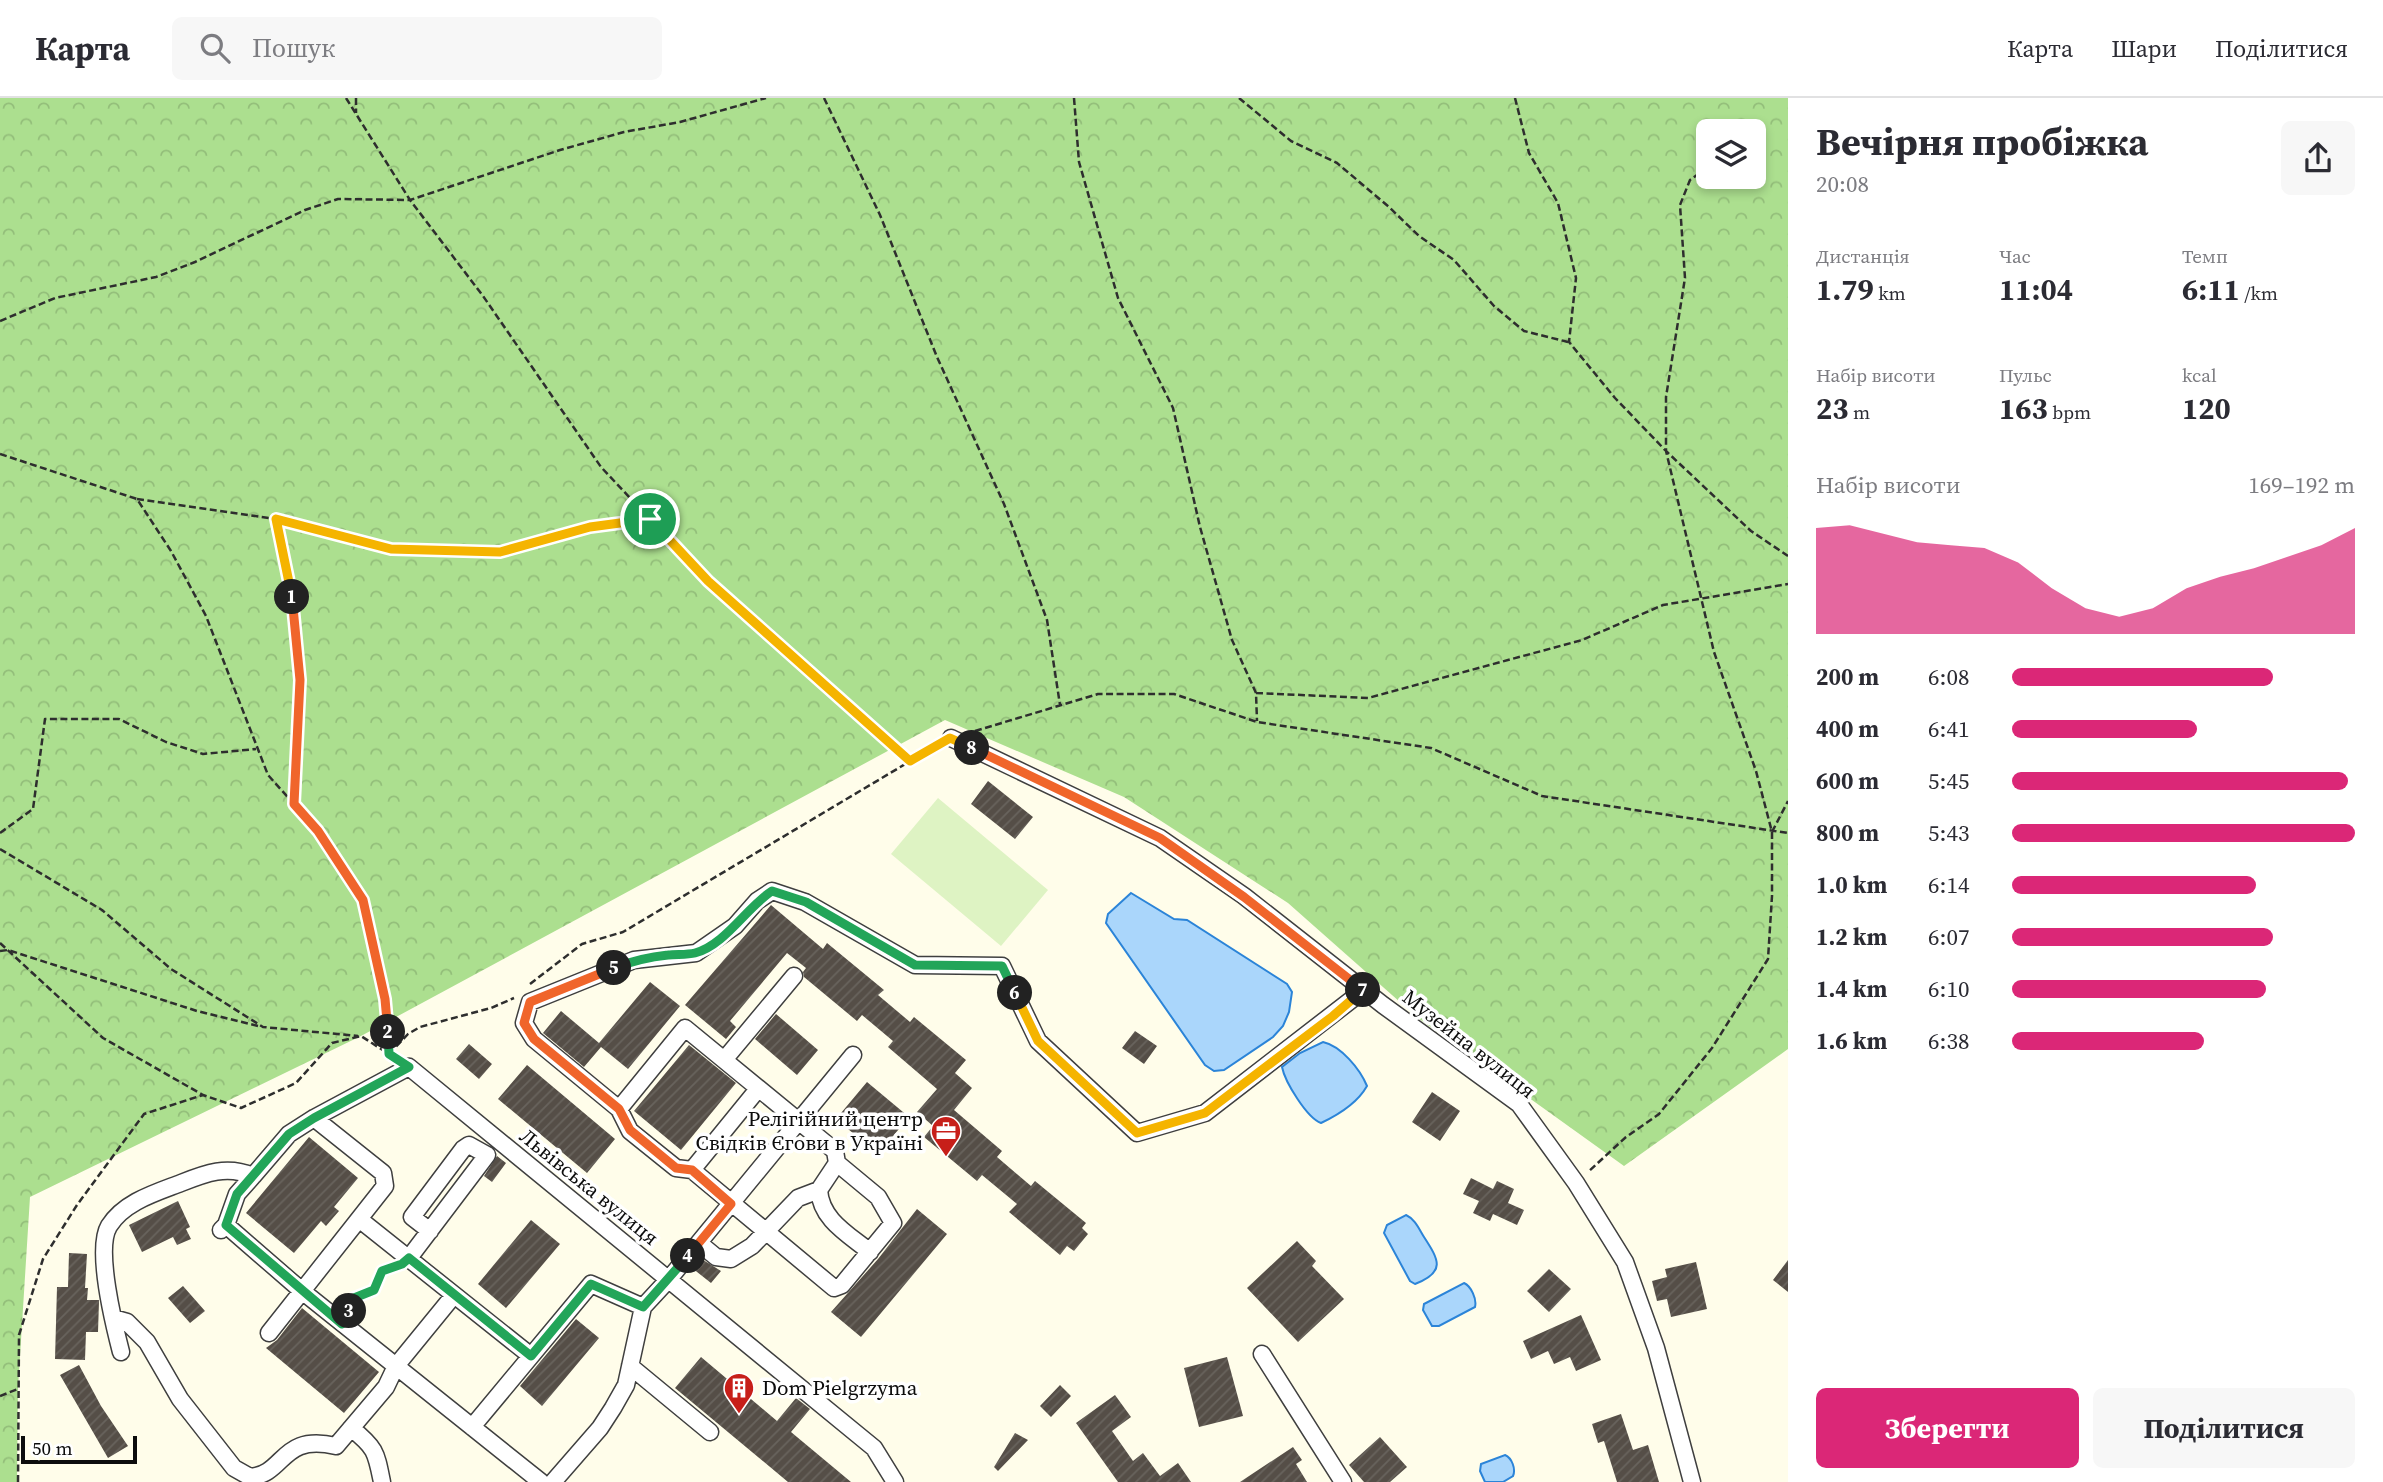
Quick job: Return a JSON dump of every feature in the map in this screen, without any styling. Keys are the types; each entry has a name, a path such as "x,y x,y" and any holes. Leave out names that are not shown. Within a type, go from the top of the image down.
{"street":[{"name":"Музейна вулиця","path":"950,738 1160,838 1244,897 1364,990 1519,1104 1576,1183 1625,1262 1656,1348 1692,1482"},
{"path":"619,1109 685,1028 835,1151 837,1163 878,1197 892,1223 842,1285 834,1287 692,1170 676,1168 630,1130 619,1109 534,1039 524,1023 530,1002 634,960 696,953 735,926 757,901 772,891 806,902 915,965 1002,966 1038,1041 1137,1133 1205,1113 1364,990"},
{"path":"724,1060 794,976"},
{"path":"552,1482 600,1428 626,1385 643,1307 853,1055"},
{"path":"409,1067 289,1134 237,1194 223,1228 541,1482"},
{"name":"Львівська вулиця","path":"409,1067 874,1448 895,1482"},
{"path":"692,1170 758,1089"},
{"path":"269,1333 385,1186 383,1173 314,1118"},
{"path":"409,1258 498,1140"},
{"path":"430,1231 412,1217 469,1145 487,1155"},
{"path":"699,1243 716,1257 731,1259 752,1246 798,1198 819,1190 837,1163"},
{"path":"121,1352 113,1318 103,1245 107,1228 117,1215 142,1198 211,1171 242,1172 253,1176"},
{"path":"819,1190 820,1202 828,1218 870,1252"},
{"path":"359,1219 531,1356"},
{"path":"472,1427 591,1284 643,1307"},
{"path":"113,1318 127,1322 147,1342 180,1399 234,1468 250,1477 263,1474 286,1453 304,1444 322,1443 336,1446 386,1387 396,1366 454,1295"},
{"path":"1262,1353 1343,1482"},
{"path":"630,1366 710,1432"},
{"path":"351,1428 371,1444 377,1457 382,1482"}],"path":[{"path":"346,98 410,200 483,296 601,467 708,581 910,761"},
{"path":"356,98 356,113"},
{"path":"0,321 55,298 156,277 195,262 305,210 338,199 410,200 560,150 624,132 680,122 766,98"},
{"path":"824,98 880,215 937,357 1004,504 1047,620 1060,705"},
{"path":"1074,98 1079,162 1118,298 1173,408 1200,527 1228,628 1256,693 1258,722"},
{"path":"1240,98 1291,141 1337,163 1390,207 1419,236 1454,260 1494,306 1524,331 1569,342 1615,398 1666,451 1751,531 1788,556"},
{"path":"1515,98 1529,153 1558,203 1576,278 1569,342"},
{"path":"1576,1183 1626,1137 1659,1115 1712,1048 1768,959 1772,832 1756,771 1714,652 1666,451 1667,397 1685,278 1680,205 1690,180 1696,176"},
{"path":"0,454 137,499 276,519 391,549 500,552 590,527 650,519"},
{"path":"137,499 171,551 206,616 268,775 318,831 363,900 385,999 389,1054"},
{"path":"276,519 295,609 300,680 294,804"},
{"path":"1256,693 1368,698 1582,639 1663,606 1788,584"},
{"path":"975,731 1098,694 1174,694 1258,722 1430,748 1542,796 1788,833"},
{"path":"0,834 33,809 45,719 119,719 166,742 203,754 257,749"},
{"path":"525,989 582,944 623,932 950,738"},
{"path":"1772,832 1788,801"},
{"path":"0,849 102,910 171,969 263,1027"},
{"path":"0,943 103,1038 203,1095 241,1108 296,1083 332,1043 361,1036"},
{"path":"0,951 8,950 197,1011 263,1027 361,1036 409,1067"},
{"path":"389,1054 408,1034 420,1027 491,1008 514,998"},
{"path":"18,1482 19,1335 43,1259 77,1205 144,1114 203,1095"},
{"path":"342,1324 354,1298 374,1290 382,1271 402,1264 409,1258"},
{"path":"0,1396 18,1388"}],"green space":[{"path":"0,98 1788,98 1788,1049 1624,1166 1418,1018 1288,903 1124,797 945,720 361,1036 30,1197 18,1388 17,1482 0,1482"},
{"path":"938,798 1048,890 1001,946 891,854"}],"water":[{"path":"1131,893 1174,919 1187,920 1287,984 1292,992 1289,1012 1283,1026 1273,1037 1224,1070 1214,1071 1205,1065 1106,923 1108,914"},
{"path":"1323,1042 1330,1044 1349,1059 1367,1086 1347,1107 1321,1123 1309,1114 1297,1099 1282,1067 1300,1053"},
{"path":"1406,1215 1412,1219 1433,1252 1437,1265 1432,1275 1415,1284 1410,1281 1384,1233 1387,1225"},
{"path":"1464,1283 1473,1293 1475,1307 1439,1326 1432,1326 1423,1310 1424,1304"},
{"path":"1505,1455 1513,1464 1513,1476 1503,1482 1485,1482 1480,1471 1481,1464"}],"building":[{"path":"988,781 1033,817 1015,839 971,804"},
{"path":"771,905 823,949 827,943 884,990 878,995 910,1022 914,1017 966,1060 955,1073 972,1088 954,1110 1002,1151 997,1157 1031,1186 1035,1181 1086,1223 1082,1228 1088,1234 1074,1251 1067,1246 1060,1255 1009,1212 1017,1204 982,1175 977,1181 924,1137 933,1126 917,1112 937,1089 888,1047 893,1041 862,1015 857,1021 804,977 806,968 787,953 730,1021 736,1027 726,1039 685,1005"},
{"path":"650,982 680,1006 628,1069 601,1047 584,1067 543,1033 561,1011 599,1043"},
{"path":"776,1014 818,1050 797,1075 755,1039"},
{"path":"1135,1031 1157,1046 1144,1064 1122,1048"},
{"path":"469,1044 492,1064 479,1079 456,1059"},
{"path":"689,1045 736,1083 681,1150 634,1111"},
{"path":"527,1065 615,1139 587,1173 498,1099"},
{"path":"867,1082 909,1117 878,1154 836,1119"},
{"path":"1432,1092 1460,1111 1440,1141 1412,1122"},
{"path":"309,1137 358,1178 334,1207 339,1211 326,1226 321,1221 294,1253 246,1213"},
{"path":"497,1156 506,1163 492,1182 484,1176"},
{"path":"1471,1178 1493,1189 1497,1181 1514,1189 1508,1203 1524,1210 1517,1225 1493,1214 1490,1221 1473,1213 1479,1201 1463,1194"},
{"path":"178,1201 190,1227 186,1229 191,1239 177,1245 173,1237 142,1252 129,1225"},
{"path":"917,1209 947,1234 861,1337 831,1312 878,1259"},
{"path":"531,1220 560,1244 506,1308 478,1284"},
{"path":"1297,1241 1316,1261 1312,1266 1344,1299 1298,1342 1247,1288"},
{"path":"69,1253 87,1254 87,1300 99,1300 98,1332 86,1332 85,1360 55,1359 57,1287 68,1287"},
{"path":"700,1258 721,1271 711,1283 692,1268"},
{"path":"1788,1260 1788,1292 1773,1280"},
{"path":"1696,1262 1707,1309 1671,1317 1667,1299 1657,1301 1652,1281 1667,1277 1665,1269"},
{"path":"1549,1269 1571,1289 1549,1312 1527,1291"},
{"path":"183,1286 205,1311 190,1323 168,1298"},
{"path":"302,1308 379,1372 344,1413 266,1348 277,1340"},
{"path":"1581,1315 1601,1360 1576,1371 1570,1357 1554,1364 1548,1351 1531,1359 1523,1341"},
{"path":"576,1319 599,1338 542,1406 520,1386"},
{"name":"Dom Pielgrzyma","path":"701,1357 777,1421 796,1398 810,1409 791,1432 851,1482 788,1482 675,1388"},
{"path":"1227,1357 1243,1416 1199,1427 1184,1368"},
{"path":"79,1365 101,1406 128,1446 108,1458 60,1375"},
{"path":"1060,1385 1071,1396 1051,1417 1040,1406"},
{"path":"1115,1395 1131,1417 1112,1431 1133,1461 1143,1453 1160,1476 1178,1463 1191,1482 1118,1482 1076,1423"},
{"path":"1621,1414 1633,1450 1648,1445 1659,1482 1617,1482 1604,1441 1598,1443 1592,1424"},
{"path":"1015,1433 1028,1440 998,1471 994,1467"},
{"path":"1380,1437 1407,1467 1390,1482 1364,1482 1349,1465"},
{"path":"1293,1447 1302,1460 1296,1464 1307,1482 1240,1482"}],"place":[{"name":"Релігійний центр Свідків Єгови в Україні","path":"946,1158"},
{"name":"Dom Pielgrzyma","path":"739,1415"}],"route":[{"path":"276,519 391,549 500,552 590,527 650,519 708,581 910,761 950,738 1160,838 1244,897 1364,990 1205,1113 1137,1133 1038,1041 1002,966 915,965 806,902 772,891 757,901 735,926 696,953 634,960 530,1002 526,1012 524,1023 534,1039 619,1109 630,1130 676,1168 692,1170 731,1204 643,1307 591,1284 531,1356 409,1258 402,1264 384,1269 374,1290 354,1298 342,1324 226,1225 237,1194 289,1134 409,1067 389,1054 385,999 363,900 318,831 294,804 300,680 295,609 276,519"}]}
